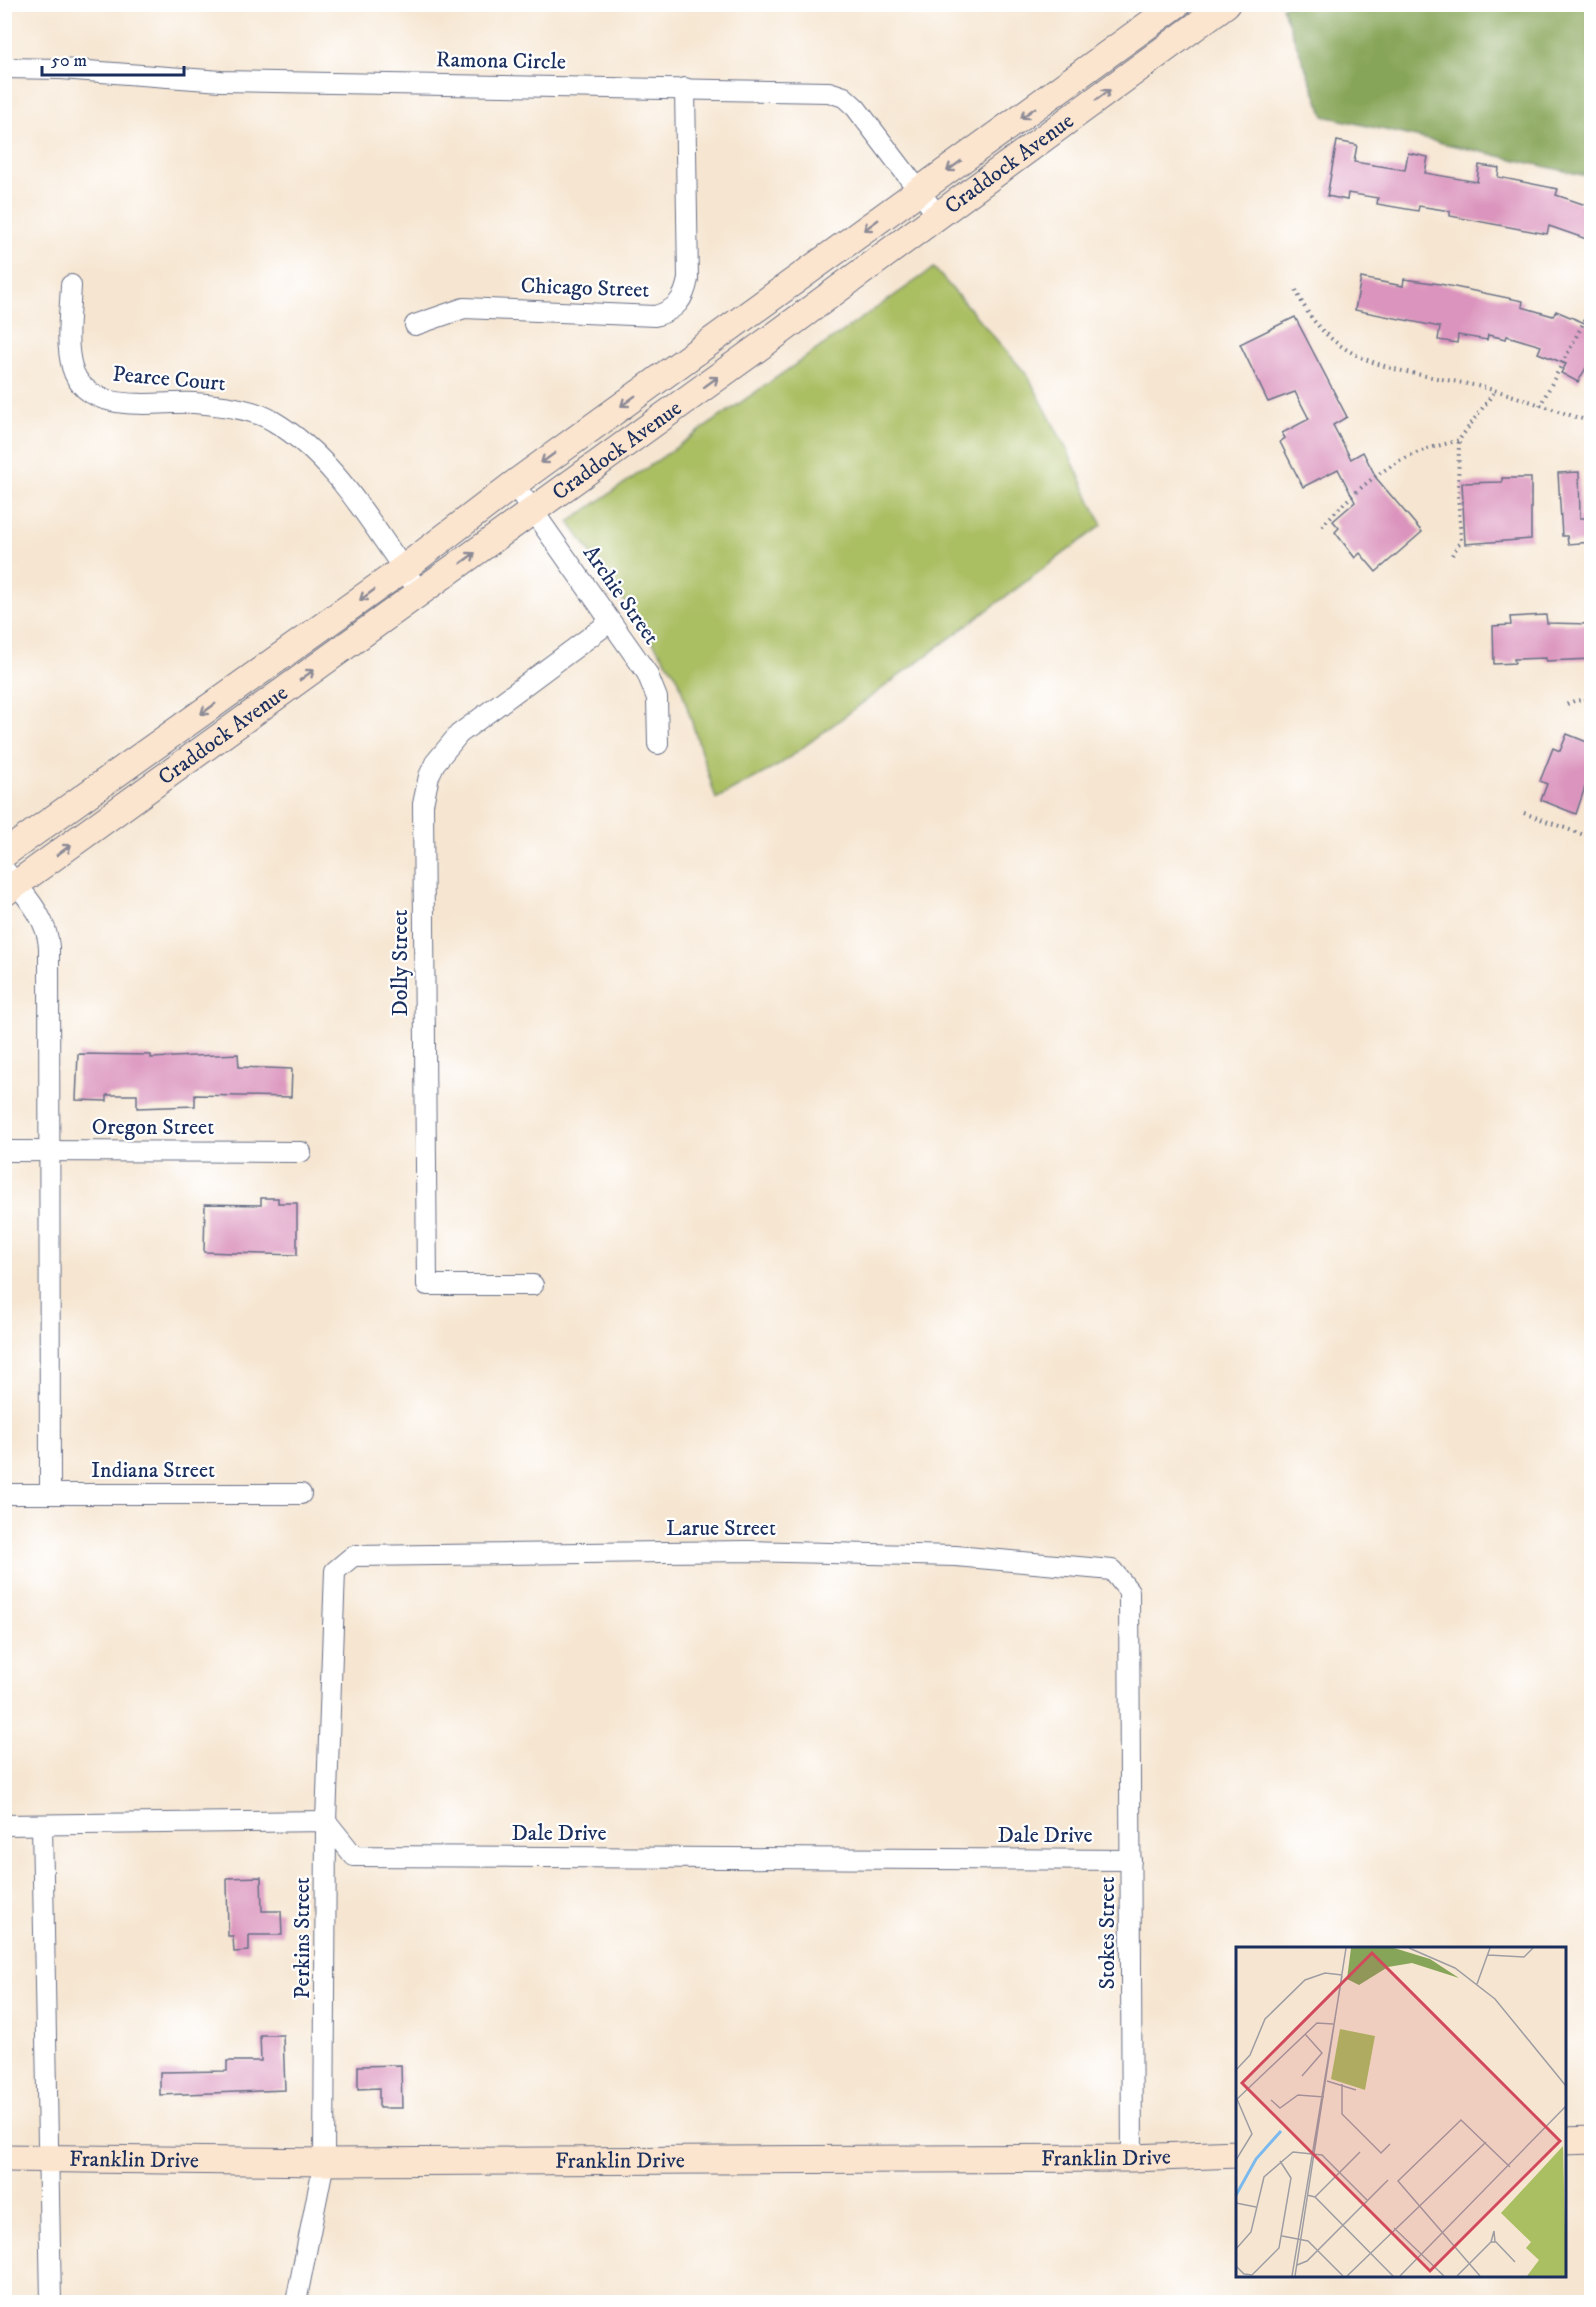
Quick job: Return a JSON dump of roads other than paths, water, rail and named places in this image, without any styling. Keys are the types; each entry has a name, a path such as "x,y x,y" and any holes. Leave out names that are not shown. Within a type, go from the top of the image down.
{"street":[{"name":"Craddock Avenue","path":"4,855 403,569 514,483 1177,4"},
{"name":"Craddock Avenue","path":"8,882 420,592 1227,4"},
{"name":"Ramona Circle","path":"4,68 61,69 221,81 829,92 844,98 867,120 938,216"},
{"name":"Chicago Street","path":"415,326 464,308 655,316 674,308 686,292 688,279 685,88"},
{"name":"Pearce Court","path":"71,285 69,343 72,369 83,385 98,397 125,404 192,403 230,407 270,420 306,442 338,477 420,592"},
{"name":"Archie Street","path":"514,483 653,685 658,712 658,744"},
{"name":"Dolly Street","path":"533,1285 427,1285 423,804 429,776 435,763 459,734 610,622"},
{"path":"8,882 41,917 48,933 50,1493"},
{"name":"Oregon Street","path":"4,1151 301,1152"},
{"name":"Indiana Street","path":"4,1494 301,1494"},
{"name":"Larue Street","path":"334,1571 353,1556 747,1551 956,1556 1112,1570"},
{"name":"Stokes Street","path":"1112,1570 1129,1592 1132,2158"},
{"name":"Perkins Street","path":"296,2302 324,2162 326,1821 334,1571"},
{"path":"4,1825 326,1821"},
{"name":"Dale Drive","path":"326,1821 354,1856 1131,1860"},
{"path":"42,1825 51,2302"},
{"path":"1566,2141 1592,2140"},
{"name":"Franklin Drive","path":"4,2158 324,2162 1132,2158 1236,2154"}]}
